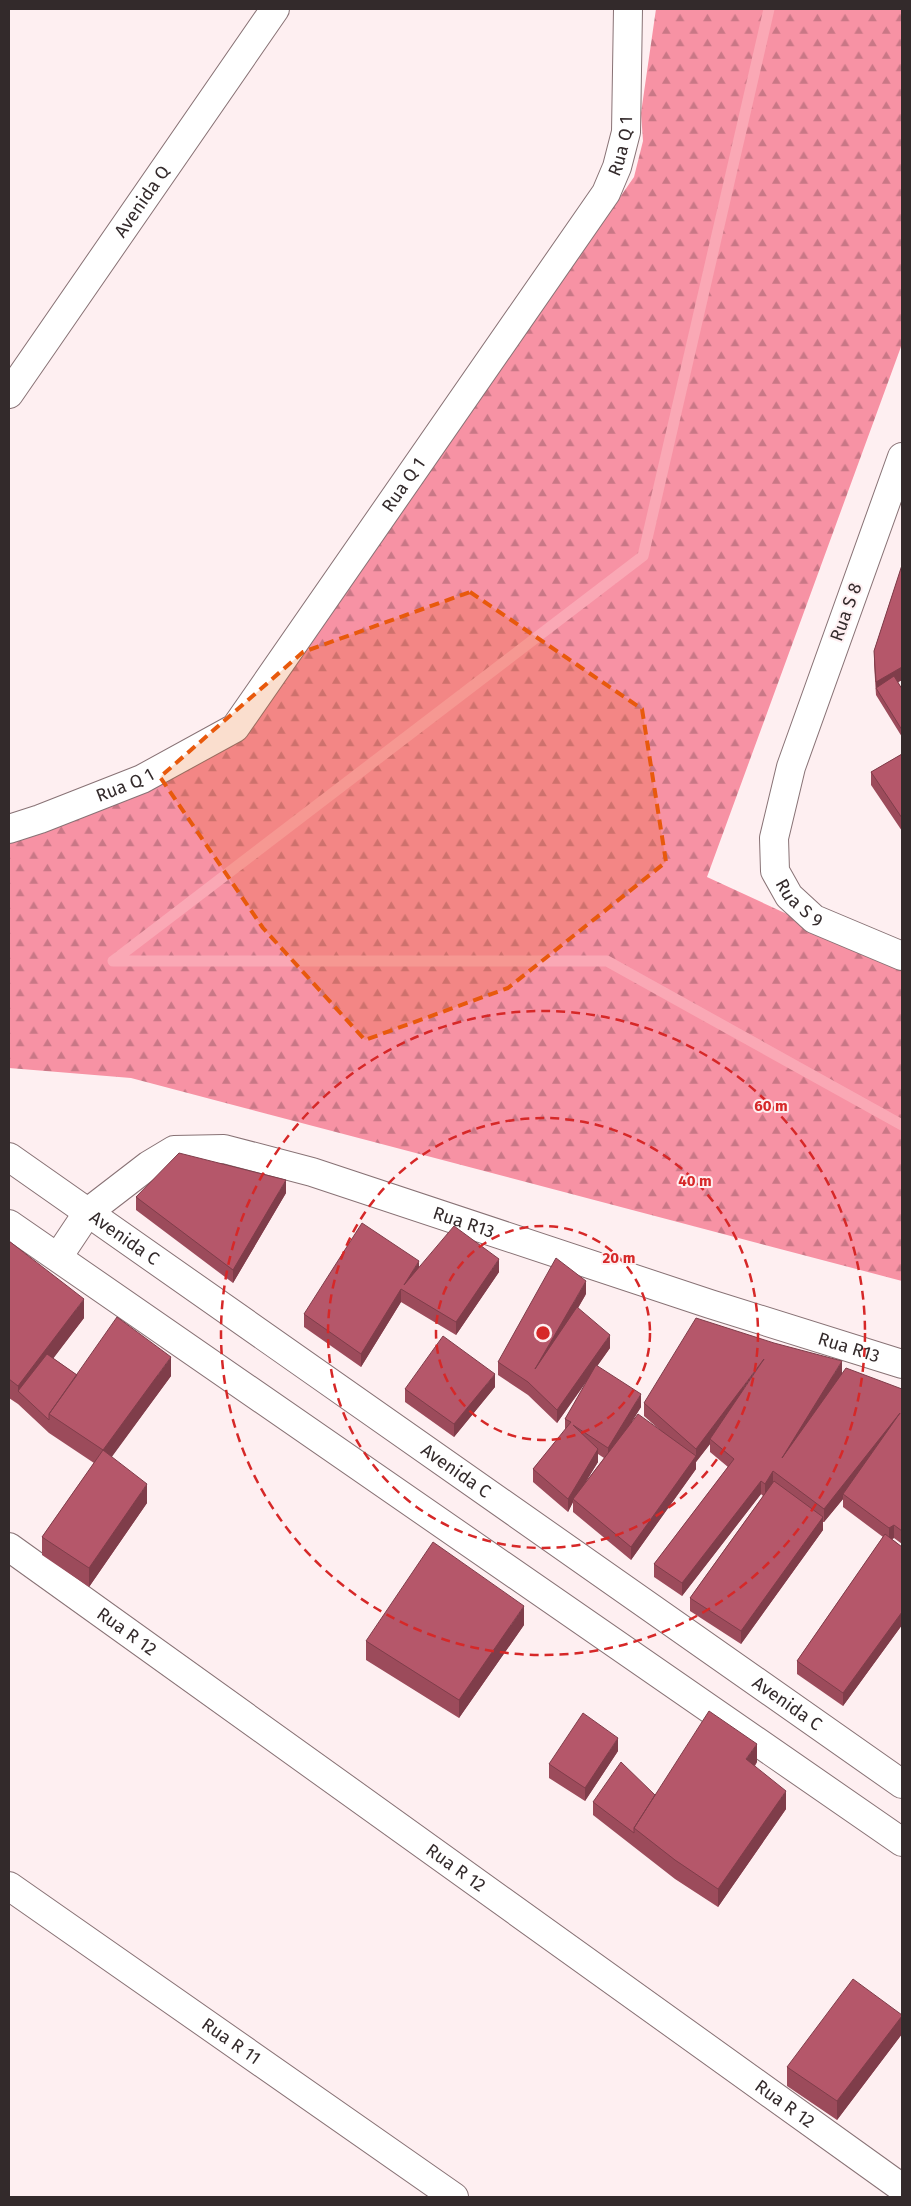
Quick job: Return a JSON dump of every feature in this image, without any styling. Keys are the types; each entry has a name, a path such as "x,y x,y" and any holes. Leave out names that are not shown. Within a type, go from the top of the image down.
{"street":[{"name":"Avenida Q","path":"9,394 276,9"},
{"name":"Rua Q 1","path":"9,829 40,820 142,779 235,728 606,193 617,167 626,132 628,9"},
{"name":"Rua S 8","path":"791,767 900,475"},
{"name":"Rua S 9","path":"791,767 774,838 774,871 789,896 814,919 902,956"},
{"name":"Rua R13","path":"58,1258 88,1212 149,1166 174,1150 224,1149 312,1172 710,1304 902,1364"},
{"name":"Avenida C","path":"9,1157 902,1784"},
{"path":"9,1224 902,1842"},
{"name":"Rua R 12","path":"9,1547 902,2188"},
{"name":"Rua R 11","path":"9,1886 454,2197"}],"highlighted area":[{"path":"470,592 642,709 666,862 508,988 365,1040 263,928 160,777 303,652"}],"green space":[{"path":"656,9 902,9 902,344 707,877 902,967 902,1281 131,1078 9,1068 9,842 147,791 243,740 634,177 643,141 641,113"}],"building":[{"path":"902,565 902,667 876,682 874,651"},
{"path":"894,676 902,689 902,730 876,688"},
{"path":"902,754 902,818 871,772"},
{"path":"179,1153 286,1180 233,1270 136,1197"},
{"path":"362,1223 419,1261 404,1285 454,1226 499,1259 456,1322 401,1289 361,1354 304,1314"},
{"path":"9,1241 84,1299 18,1386 9,1379"},
{"path":"556,1258 586,1281 535,1369 577,1307 610,1335 557,1410 528,1382 498,1362"},
{"path":"117,1317 171,1357 103,1450 49,1414"},
{"path":"696,1318 774,1343 842,1361 782,1458 846,1368 902,1389 902,1531 894,1525 889,1528 843,1494 900,1413 824,1509 773,1471 765,1484 761,1481 682,1583 654,1564 734,1459 710,1439 764,1359 696,1449 644,1403"},
{"path":"443,1336 495,1374 454,1424 405,1389"},
{"path":"47,1354 77,1375 49,1414 49,1420 18,1391"},
{"path":"596,1365 641,1394 608,1448 573,1425 598,1449 568,1499 533,1469 571,1422 565,1419"},
{"path":"638,1414 696,1456 631,1547 573,1499"},
{"path":"103,1450 147,1484 89,1568 42,1537"},
{"path":"774,1481 823,1517 741,1631 690,1598"},
{"path":"885,1534 902,1547 902,1612 843,1693 797,1661"},
{"path":"433,1542 524,1606 459,1700 366,1641"},
{"path":"709,1711 757,1744 746,1759 786,1791 718,1889 675,1860 634,1828"},
{"path":"583,1713 618,1738 585,1788 549,1764"},
{"path":"621,1762 655,1795 634,1828 634,1833 593,1802"},
{"path":"853,1979 902,2016 837,2101 787,2067"}],"waterway":[{"path":"113,961 643,556 769,9"},
{"path":"113,961 607,961 902,1125"}]}
